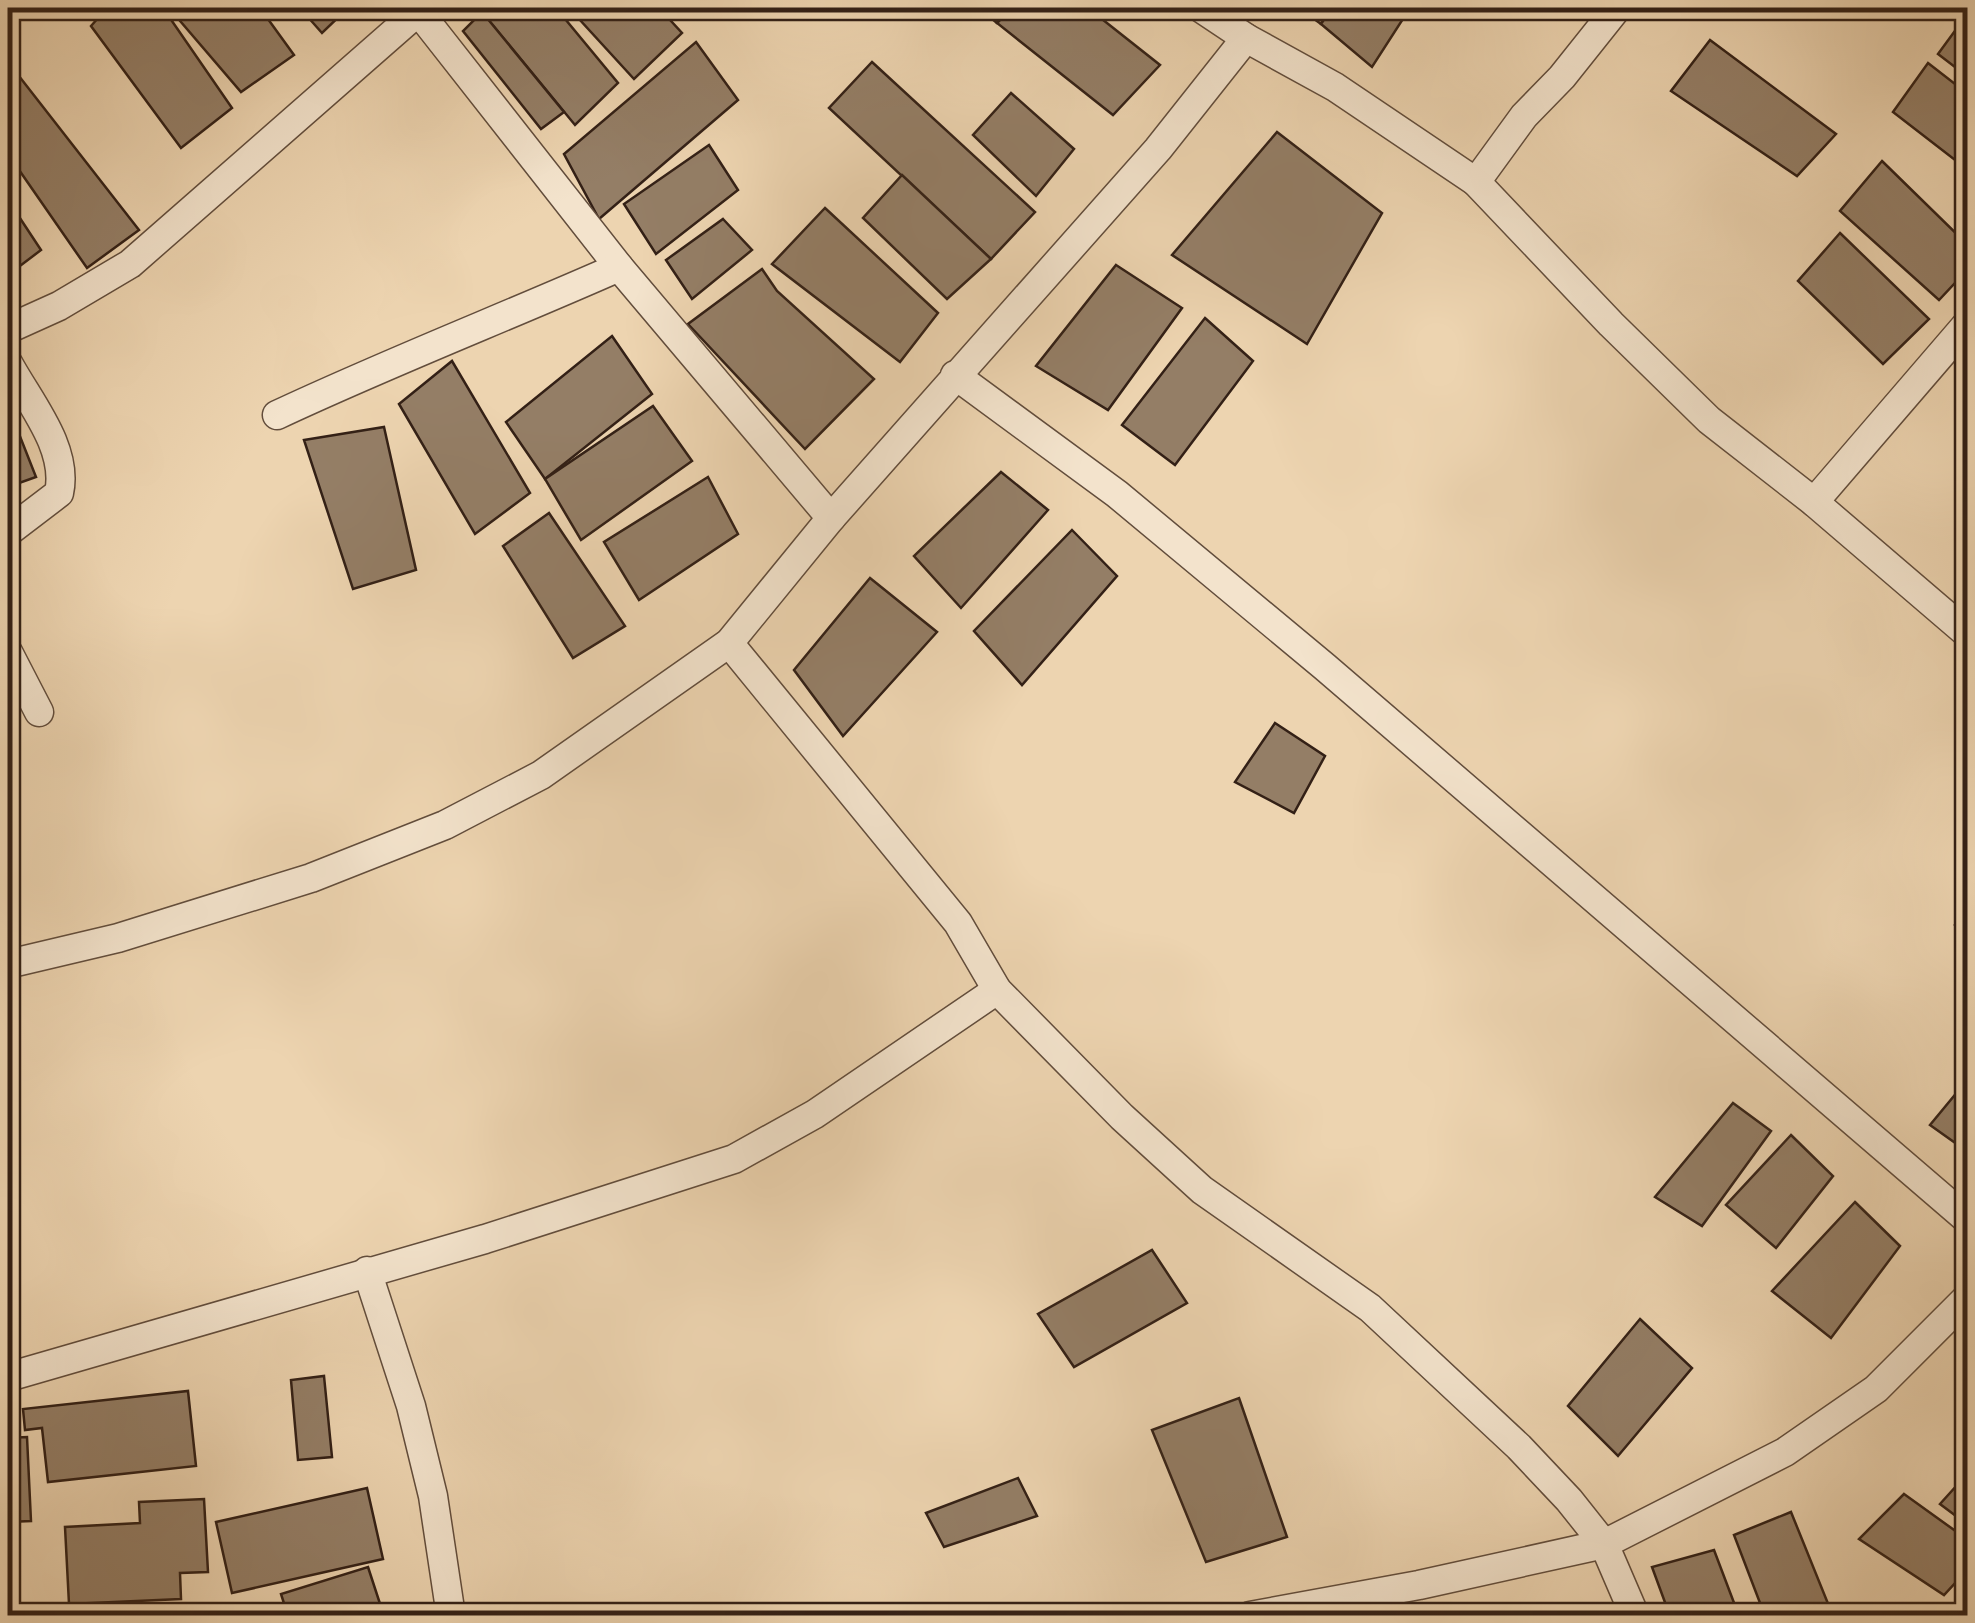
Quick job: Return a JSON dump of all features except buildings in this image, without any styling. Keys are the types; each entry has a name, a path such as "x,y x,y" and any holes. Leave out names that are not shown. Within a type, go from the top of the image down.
{"street":[{"path":"1201,8 1335,87 1476,182 1611,324 1710,420 1814,502 1968,634"},
{"path":"1476,182 1524,116 1562,77 1617,8"},
{"path":"8,330 59,306 130,264 420,9 620,267 831,518"},
{"path":"8,964 118,938 311,878 444,826 542,775 730,642 831,518 1158,149 1246,38"},
{"path":"278,414 366,372 453,340 620,267"},
{"path":"1814,502 1968,323"},
{"path":"8,363 54,445 63,473 59,493 8,532"},
{"path":"955,376 1117,494 1221,580 1968,1220"},
{"path":"730,642 958,923 997,990 1122,1117 1202,1190 1370,1308 1519,1447 1604,1544 1635,1616"},
{"path":"8,652 39,712"},
{"path":"8,1377 485,1238 734,1159 815,1114 997,990"},
{"path":"367,1271 411,1406 433,1496 451,1616"},
{"path":"1250,1616 1419,1585 1604,1544 1785,1452 1876,1389 1968,1297"}]}
